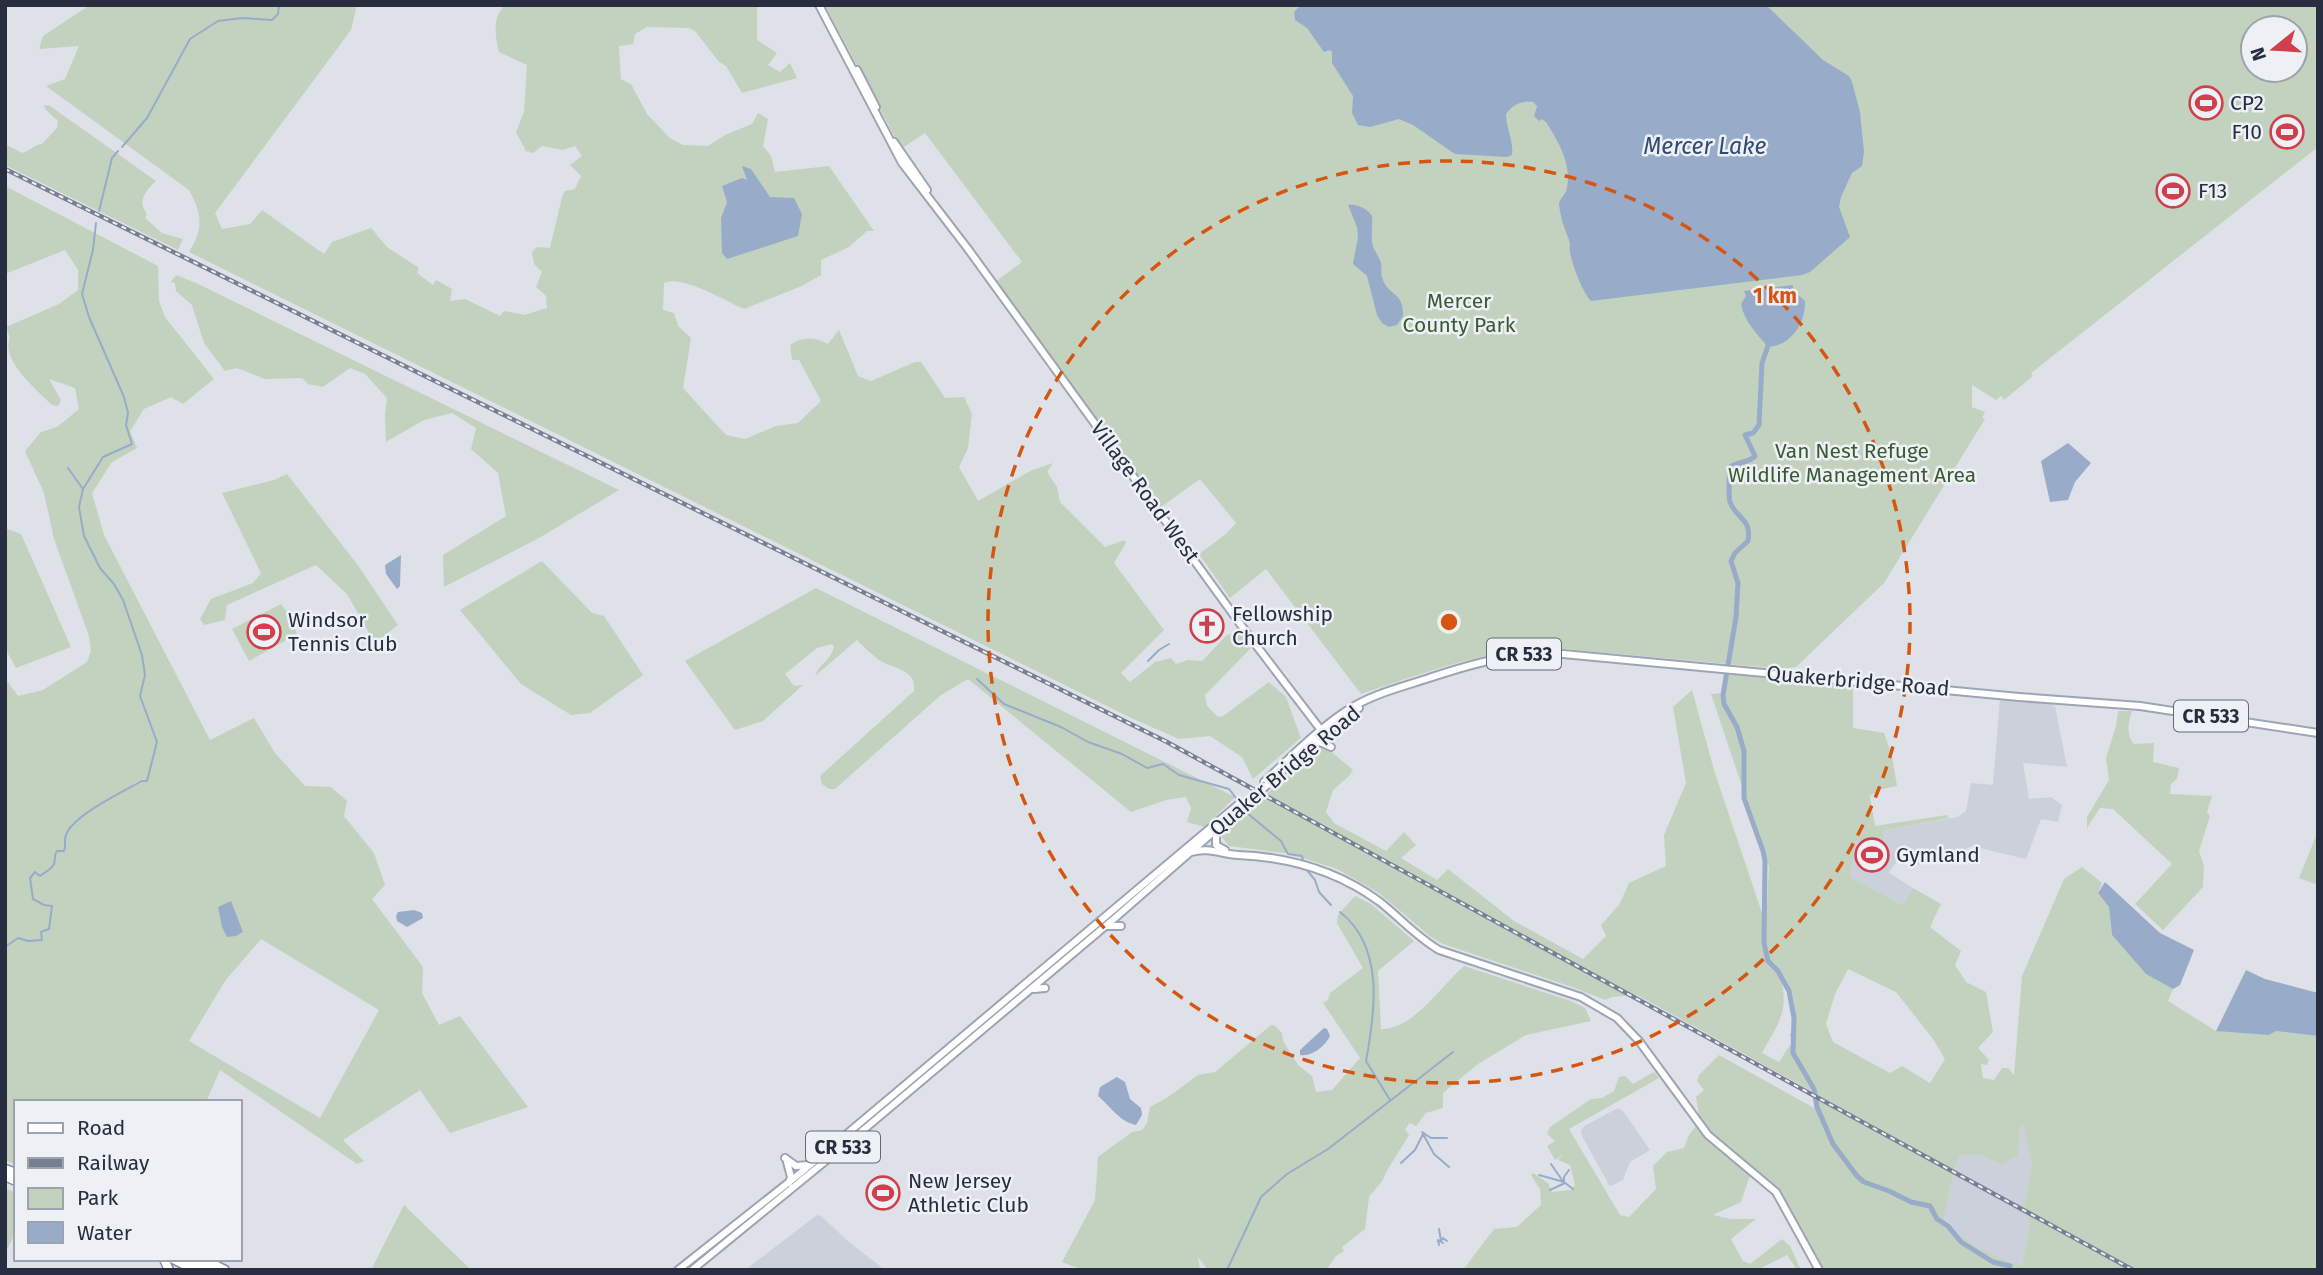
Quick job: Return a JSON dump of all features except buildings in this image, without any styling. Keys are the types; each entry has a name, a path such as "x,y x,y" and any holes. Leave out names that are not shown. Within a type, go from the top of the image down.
{"highway":[{"path":"177,1261 195,1270"},
{"path":"191,1261 210,1270"},
{"path":"206,1261 225,1270"}],"main road":[{"name":"Village Road West","path":"822,5 896,153 1245,631 1322,732"},
{"name":"Quakerbridge Road","path":"1401,687 1491,659 1530,653 1563,653 2018,697 2140,706 2318,733"},
{"name":"Quaker Bridge Road","path":"692,1270 795,1187 1104,927 1217,829 1322,732 1355,705 1401,687"},
{"name":"Quaker Bridge Road","path":"1265,783 1312,744 1322,732"},
{"path":"1312,744 1320,743 1331,747"},
{"name":"Quaker Bridge Road","path":"811,1165 1241,805"},
{"path":"1216,847 1217,829"},
{"path":"1191,852 1216,847 1232,855 1277,858 1321,870 1370,895 1439,950 1572,994 1598,1006 1633,1033 1685,1105 1715,1141 1776,1192 1819,1270"},
{"path":"1104,927 1114,924 1121,926"},
{"path":"1028,990 1045,988"},
{"path":"789,1183 786,1161 796,1166 811,1165"},
{"name":"CR 533","path":"678,1270 811,1165"}],"shaded area":[{"path":"2000,698 2049,703 2055,706 2067,767 2023,763 2029,799 2051,797 2062,805 2058,822 2041,819 2026,859 1972,846 1947,858 1919,865 1900,856 1889,873 1913,888 1903,905 1850,877 1856,840 1882,831 1957,817 1966,811 1971,783 1993,785"},
{"path":"1618,1108 1624,1112 1650,1150 1630,1162 1623,1180 1611,1186 1581,1131 1584,1126"},
{"path":"2020,1125 2024,1125 2032,1165 2024,1205 2030,1225 2022,1267 1992,1257 1959,1236 1942,1219 1960,1155 1982,1155 2001,1165 2018,1156"},
{"path":"817,1215 885,1270 745,1270"}],"green space":[{"path":"90,5 357,5 351,30 215,213 222,229 250,224 262,210 324,254 332,242 371,228 387,247 419,268 417,273 433,285 436,280 452,289 450,301 465,299 500,316 504,311 524,315 547,308 546,296 536,287 542,272 534,264 532,252 537,247 550,248 562,197 565,191 575,189 581,176 570,165 582,156 575,146 563,150 542,146 533,153 526,151 516,132 524,112 527,65 499,52 496,27 498,15 505,5 760,5 757,8 757,40 777,53 768,65 780,72 790,63 797,78 742,93 726,66 719,62 695,31 689,28 647,27 635,34 633,44 619,46 621,79 631,84 647,114 670,138 683,145 708,146 725,135 752,124 758,113 768,119 763,146 771,156 775,172 829,166 874,231 867,231 849,247 821,260 821,275 802,286 744,309 692,285 672,281 664,283 663,310 674,313 678,326 691,338 683,388 726,435 745,439 776,426 798,423 821,401 799,360 792,360 790,345 795,342 809,338 828,344 839,330 858,376 871,381 915,362 921,362 945,398 964,397 972,414 968,448 959,467 978,501 1032,470 1053,463 1047,472 1057,487 1060,502 1105,547 1124,540 1126,543 1114,563 1164,630 1121,673 1130,682 1155,662 1171,658 1176,664 1188,660 1202,661 1226,636 1240,630 1251,648 1205,695 1207,706 1218,717 1223,716 1269,682 1286,697 1301,738 1253,779 1242,757 1210,736 1179,739 1129,717 189,252 197,236 200,221 197,206 189,190 46,86 65,79 79,46 39,49 43,36"},
{"name":"Mercer County Park","path":"825,5 2311,5 2318,8 2318,147 2031,373 2033,376 2004,400 2001,396 1996,400 1972,385 1972,407 1985,412 1982,418 1985,419 1884,583 1796,667 1783,669 1553,648 1528,649 1480,657 1361,694 1266,569 1230,598 1199,554 1236,523 1200,479 1161,507 995,282 1022,262 925,133 901,149"},
{"path":"44,105 50,106 156,181 144,197 143,205 147,214 145,218 162,233 183,239 178,250 5,165 5,144 22,153 42,144 57,128 58,121"},
{"path":"5,186 158,266 159,301 165,317 214,379 183,404 171,397 144,409 130,431 137,448 112,462 92,493 104,535 210,740 254,718 275,753 305,786 331,787 347,801 344,816 374,853 385,885 372,899 423,967 422,993 439,1025 460,1016 528,1107 450,1133 420,1090 343,1140 364,1161 357,1164 220,1070 207,1100 14,1100 14,1164 5,1160 5,678 18,696 43,690 87,662 91,651 89,636 54,539 44,493 25,451 41,432 57,427 79,409 75,388 49,379 61,400 58,406 52,405 15,365 10,356 10,338 6,327 59,304 78,290 78,270 65,250 5,274","holes":["261,939 379,1010 320,1118 189,1041 225,981"]},
{"path":"176,275 619,490 539,538 444,587 443,555 506,516 498,473 471,449 476,428 452,413 424,420 386,442 387,398 365,374 350,368 323,387 308,384 302,378 265,379 237,368 225,371 204,343 192,305 176,291 175,283 171,282"},
{"path":"287,474 357,564 398,625 375,643 347,594 316,565 227,605 225,620 204,625 200,619 211,599 253,583 261,573 222,493 274,480"},
{"path":"5,528 21,534 71,647 16,668 5,648"},
{"path":"542,561 592,613 604,616 643,675 590,713 571,715 521,684 460,610"},
{"path":"816,588 1235,797 1205,827 1187,822 1191,808 1186,797 1166,800 1131,812 968,679 941,695 835,789 829,789 822,784 820,776 914,691 914,683 907,673 879,660 857,640 815,676 834,647 832,644 817,648 785,674 794,686 803,685 763,721 735,730 685,661"},
{"name":"Windsor Tennis Club","path":"281,604 291,617 297,634 249,661 232,629"},
{"path":"1727,674 1853,686 1853,728 1884,733 1892,756 1897,786 1882,789 1870,796 1875,826 1947,815 1949,818 1882,831 1884,841 1871,845 1856,840 1850,877 1903,905 1913,888 1941,904 1930,927 1961,951 1955,965 1966,982 1986,992 1993,1032 1978,1048 1989,1060 1987,1065 1981,1064 1983,1078 1994,1080 2002,1068 2008,1068 2014,1075 2022,976 2064,879 2082,867 2102,883 2098,893 2109,907 2112,935 2146,974 2173,989 2168,1001 2216,1031 2276,1031 2318,1036 2318,1270 1820,1270 1778,1194 1757,1174 1749,1178 1741,1202 1713,1215 1731,1219 1756,1219 1731,1239 1743,1261 1750,1264 1782,1239 1790,1246 1801,1270 1797,1270 1787,1255 1757,1270 1463,1270 1494,1229 1517,1227 1541,1205 1540,1189 1531,1175 1533,1173 1548,1183 1552,1192 1570,1190 1575,1185 1570,1165 1558,1160 1563,1155 1555,1160 1547,1146 1555,1141 1547,1134 1550,1127 1591,1099 1602,1098 1614,1091 1619,1077 1625,1076 1633,1084 1654,1072 1659,1078 1569,1129 1620,1215 1629,1217 1656,1189 1653,1166 1667,1152 1684,1148 1689,1135 1700,1121 1696,1097 1704,1090 1697,1081 1699,1075 1719,1055 1814,1108 1815,1093 1637,995 1605,1000 1443,944 1379,893 1337,869 1291,854 1229,846 1220,835 1323,745 1353,770 1333,790 1326,812 1334,823 1386,851 1404,832 1416,845 1401,858 1437,880 1448,869 1514,921 1583,959 1606,936 1601,925 1619,905 1629,883 1666,866 1664,835 1686,783 1673,707 1692,690 1714,770 1766,925 1769,867 1711,694 1722,693","holes":["1848,969 1896,992 1933,1039 1945,1059 1930,1083 1902,1066 1890,1073 1833,1042 1826,1024 1835,994","1779,970 1788,984 1795,1011 1793,1029 1789,1036 1794,1039 1779,1062 1762,1053 1782,1014 1784,995","2023,1125 2032,1165 2024,1205 2030,1225 2022,1266 1979,1248 1943,1219 1960,1155 1982,1155 2001,1165 2018,1156 2020,1126"]},
{"path":"2118,711 2132,711 2128,728 2134,744 2154,743 2153,762 2179,768 2177,779 2171,784 2170,794 2212,796 2207,812 2210,816 2199,851 2204,866 2203,887 2163,930 2135,904 2172,864 2113,809 2100,808 2087,828 2087,817 2109,780 2106,758"},
{"path":"2318,836 2318,885 2299,878"},
{"path":"1355,896 1371,904 1414,941 1378,971 1381,1029 1393,1027 1415,1015 1464,966 1571,1001 1585,1008 1591,1021 1526,1035 1478,1064 1443,1093 1443,1108 1426,1113 1416,1126 1410,1123 1405,1129 1409,1135 1383,1180 1369,1197 1365,1229 1342,1247 1344,1251 1336,1256 1326,1270 1208,1270 1198,1257 1200,1270 1083,1270 1062,1262 1095,1200 1098,1157 1132,1132 1142,1130 1147,1123 1150,1107 1198,1075 1215,1072 1271,1025 1282,1033 1283,1041 1298,1065 1312,1076 1316,1092 1332,1090 1360,1058 1323,1003 1328,1000 1330,993 1363,968 1337,923 1338,915"},
{"path":"5,1188 14,1192 14,1235 5,1254"},
{"path":"404,1205 471,1270 371,1270"}],"water":[{"name":"Mercer Lake","path":"1301,5 1766,5 1823,60 1849,76 1852,82 1860,112 1864,152 1862,166 1852,173 1839,207 1850,237 1810,272 1802,275 1591,301 1575,270 1570,242 1560,213 1559,203 1568,179 1566,162 1546,122 1542,119 1539,121 1534,116 1537,106 1533,102 1520,103 1506,114 1512,150 1512,155 1507,157 1455,154 1413,125 1399,119 1370,127 1358,125 1352,113 1353,96 1332,63 1332,52 1324,52 1307,28 1295,20 1294,12"},
{"path":"742,166 751,169 770,197 794,198 802,214 798,236 727,259 722,253 721,218 727,202 722,186 742,178 747,180"},
{"path":"1348,205 1361,207 1372,216 1372,243 1381,263 1382,278 1399,298 1403,308 1403,316 1397,325 1389,327 1382,323 1377,315 1367,276 1353,264 1358,237"},
{"path":"1793,285 1793,290 1805,301 1800,325 1791,338 1777,346 1768,347 1745,316 1741,304 1746,296 1744,291"},
{"path":"2068,443 2091,463 2075,482 2068,500 2050,502 2041,461"},
{"path":"401,555 400,586 397,589 386,574 385,565"},
{"path":"2105,882 2160,933 2194,950 2180,985 2173,989 2146,974 2112,935 2109,907 2098,893"},
{"path":"231,901 243,932 227,937 218,907"},
{"path":"414,910 422,913 423,918 407,927 397,921 398,912"},
{"path":"2246,970 2265,979 2318,993 2318,1036 2276,1031 2269,1035 2216,1031"},
{"path":"1324,1028 1330,1036 1325,1043 1313,1053 1300,1055 1300,1050"},
{"path":"1117,1077 1125,1082 1130,1099 1141,1108 1142,1115 1136,1125 1120,1117 1098,1096 1100,1087"}],"waterway":[{"path":"122,147 147,118 190,39 218,21 242,18 272,20 278,14 279,5"},
{"path":"99,211 112,158 118,151"},
{"path":"5,947 18,938 28,941 42,940 41,932 49,929 52,906 33,899 30,878 35,872 40,876 53,866 57,851 64,851 66,835 78,820 112,797 147,781 157,742 140,696 145,675 142,655 123,600 100,568 84,536 79,507 83,489 103,457 132,444 126,425 128,413 124,397 89,317 82,294 93,250 96,223"},
{"path":"1769,343 1762,363 1759,425 1753,433 1745,435 1755,456 1729,468 1730,502 1746,523 1749,533 1748,541 1735,553 1731,561 1738,583 1736,617 1723,695 1724,704 1737,727 1744,751 1744,798 1765,861 1764,943 1768,961 1778,971 1789,991 1794,1018 1793,1053 1814,1089 1817,1107 1833,1144 1857,1176 1864,1182 1911,1202 1930,1206 1937,1219 1948,1226 1961,1242 1993,1262 2010,1266"},
{"path":"68,468 83,489"},
{"path":"1148,661 1169,644"},
{"path":"977,679 1004,704 1061,727 1088,742 1122,754 1147,768 1163,764 1179,775 1229,789 1236,798"},
{"path":"1247,813 1281,841 1288,854 1302,856 1303,861"},
{"path":"1306,869 1315,880 1319,892 1331,905"},
{"path":"1340,912 1354,926 1364,943 1370,962 1374,1002 1366,1061 1390,1100"},
{"path":"1227,1270 1261,1197 1287,1174 1328,1149 1453,1052"},
{"path":"1422,1132 1431,1138 1447,1138"},
{"path":"1423,1134 1434,1154 1449,1167"},
{"path":"1401,1163 1415,1150 1423,1134"},
{"path":"1551,1164 1562,1180"},
{"path":"1564,1181 1569,1170"},
{"path":"1539,1175 1564,1182 1573,1189"},
{"path":"1550,1190 1565,1183"},
{"path":"1439,1229 1441,1241 1443,1238 1447,1241"},
{"path":"1439,1245 1438,1240 1443,1243"}],"railway":[{"path":"5,169 1167,742 2133,1270"}],"place":[{"name":"CP2","path":"2206,103"},
{"name":"F10","path":"2287,132"},
{"name":"F13","path":"2173,191"},
{"name":"Fellowship Church","path":"1207,626"},
{"name":"Windsor Tennis Club","path":"264,632"},
{"name":"Gymland","path":"1872,855"},
{"name":"New Jersey Athletic Club","path":"883,1193"}],"park label":[{"name":"Van Nest Refuge Wildlife Management Area","path":"1852,463"}]}
